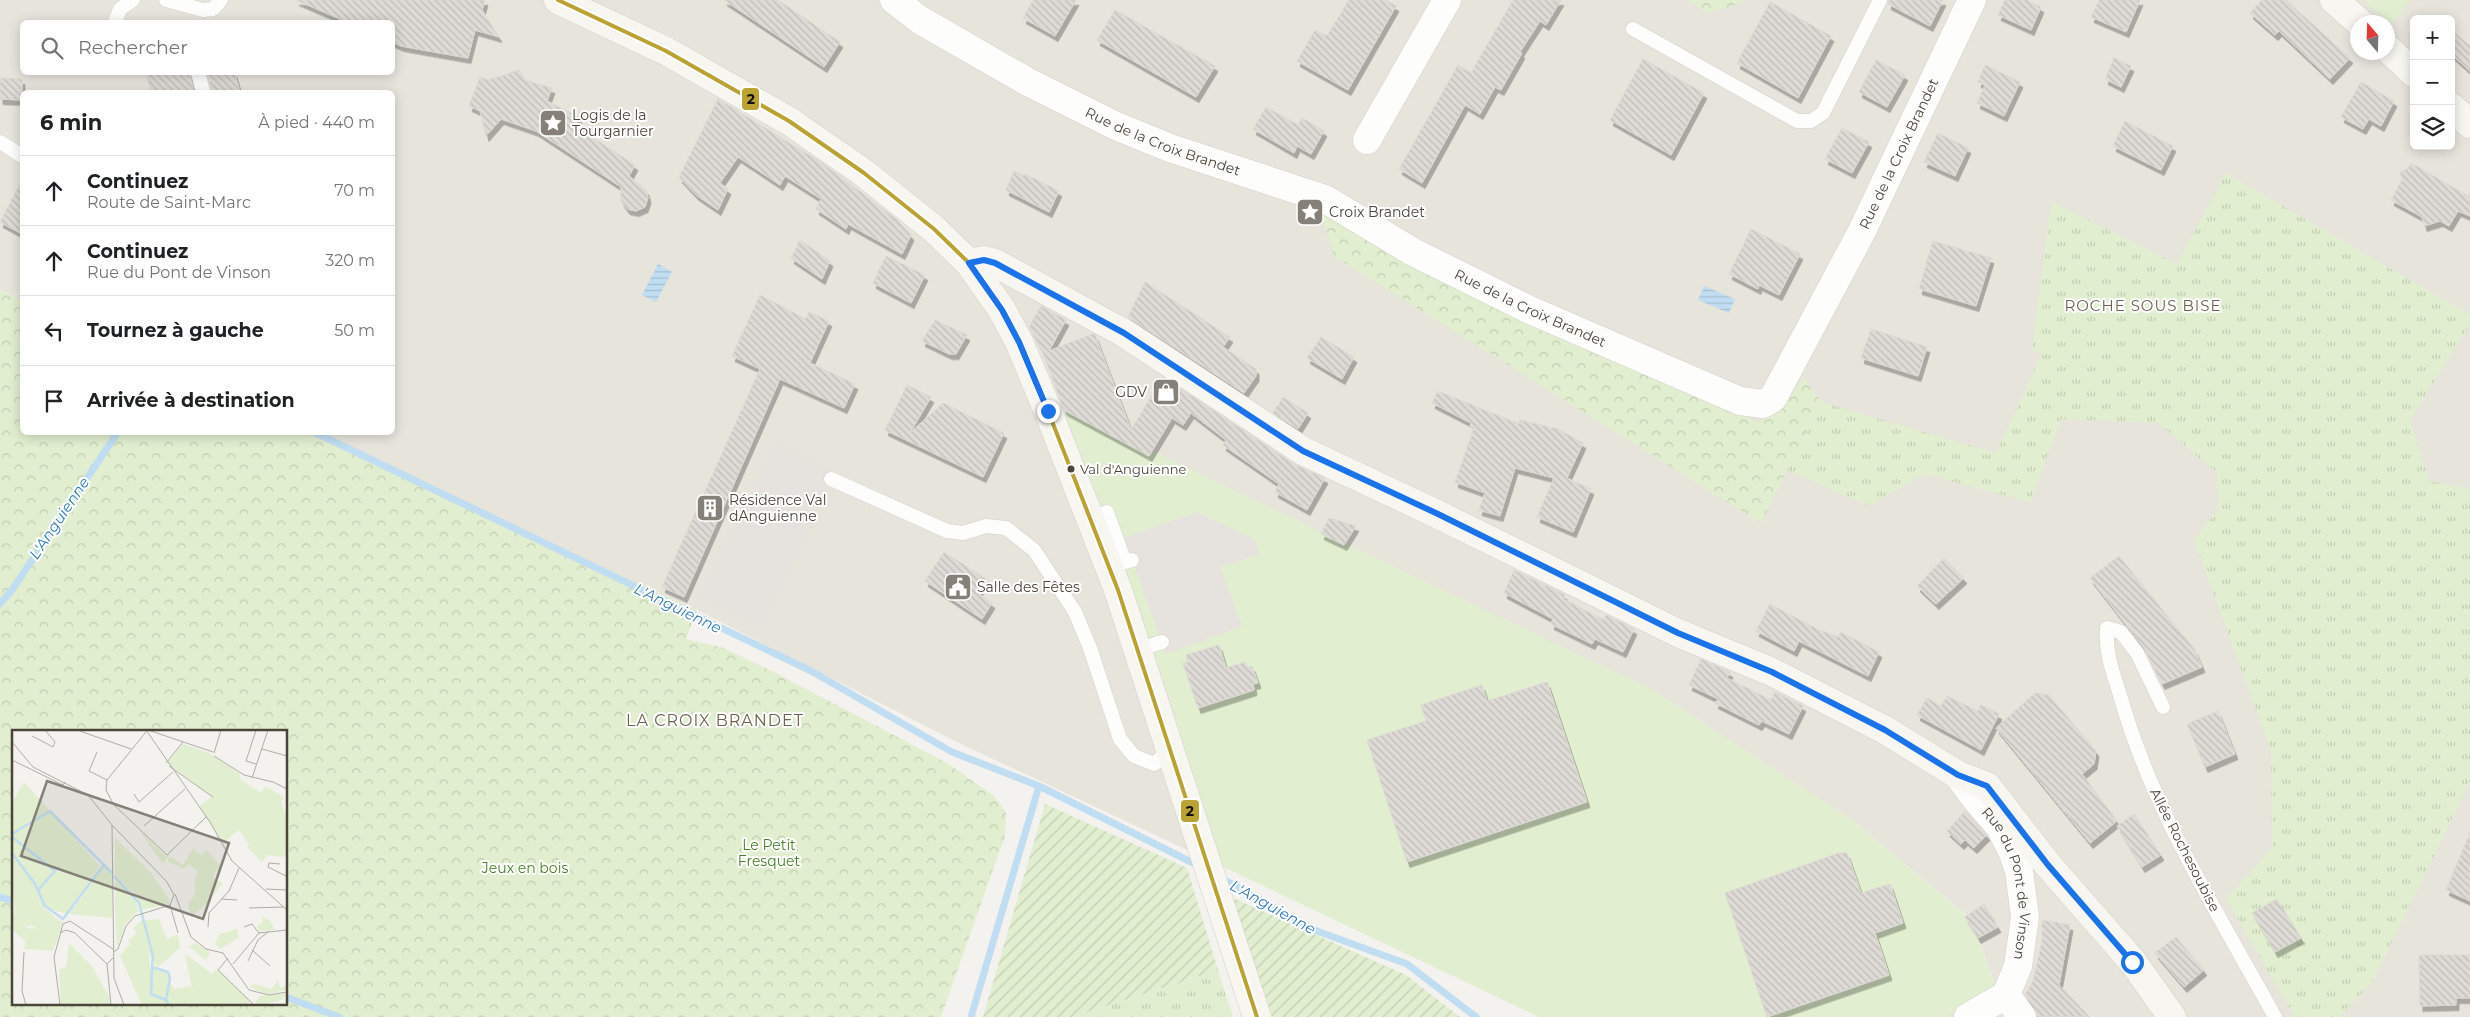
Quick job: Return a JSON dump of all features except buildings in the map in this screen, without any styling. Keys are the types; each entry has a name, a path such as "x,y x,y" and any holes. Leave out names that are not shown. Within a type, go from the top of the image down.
{"street":[{"path":"558,0 666,51 789,121 864,173 934,229 969,263 1002,310 1019,342 1118,590 1149,646 1170,750 1257,1017"},
{"name":"Rue de la Croix Brandet","path":"894,0 920,20 1026,81 1116,126 1170,148 1325,199 1413,252 1530,310 1740,401 1763,404 1773,398 1861,233 1972,0"},
{"path":"1367,140 1447,0"},
{"path":"2334,0 2351,15"},
{"path":"2395,55 2410,69"},
{"path":"2455,111 2470,124"},
{"name":"Rue du Pont de Vinson","path":"969,263 984,260 995,263 1124,333 1303,451 1438,514 1678,633 1772,672 1885,730 1958,775 1974,798 2000,827 2014,853 2019,871 2025,917 2018,966 2006,995"},
{"path":"1958,775 1987,786 2048,865 2132,962 2172,1017"},
{"path":"1968,1017 2006,995 2022,1017"}],"lane":[{"path":"116,20 120,9 133,0"},
{"path":"166,0 203,10 212,9 221,0"},
{"path":"1633,28 1797,121 1811,121 1823,113 1880,0"},
{"path":"199,75 202,90"},
{"path":"0,142 20,155"},
{"path":"831,479 947,531 963,533 986,526 1006,528 1018,535 1043,561 1075,612 1090,648 1120,738 1134,756 1154,764 1170,750"},
{"path":"1089,519 1107,512 1125,562 1132,560"},
{"name":"Allée Rochesoubise","path":"2163,707 2137,653 2121,632 2107,628 2106,646 2130,732 2162,810 2275,1017"}],"shaded area":[{"path":"0,0 2470,0 2470,1017 1945,1017 1996,987 1971,919 1852,820 1651,689 1095,499 1171,701 1215,863 963,745 697,610 309,435 395,435 395,90 20,90 20,300 0,290"},
{"path":"776,443 835,473 762,629 699,595"},
{"path":"1197,512 1254,539 1260,554 1220,567 1242,626 1166,654 1124,538"}],"green space":[{"path":"1687,0 1744,0 1730,7 1707,12"},
{"path":"2364,0 2410,0 2395,21 2395,15 2380,15"},
{"path":"2226,173 2470,315 2470,324 2410,420 2429,481 2470,489 2470,781 2373,981 2339,1017 2295,1017 2226,899 2272,848 2271,751 2194,540 2218,510 2217,473 2158,423 2061,419 2030,502 1924,474 1869,506 1787,470 1821,402 1996,453 2042,353 2032,349 2051,202 2177,264"},
{"path":"1321,214 1446,280 1757,422 1780,410 1794,393 1803,377 1821,402 1761,523 1334,256"},
{"path":"0,290 20,300 20,435 309,435 697,610 686,639 724,648 770,670 947,763 994,796 1006,812 1005,836 941,1017 0,1017"},
{"path":"1063,409 1651,689 1852,820 1970,919 1996,987 1945,1017 1539,1017 1215,863 1171,701"},
{"path":"1045,804 1187,868 1218,970 1072,1017 983,1017"},
{"path":"1233,898 1406,975 1460,1017 1272,1017"},
{"path":"1218,970 1233,1017 1072,1017"}],"water":[{"path":"658,264 672,272 656,302 642,295"},
{"path":"1704,286 1735,299 1729,313 1698,300"}],"waterway":[{"name":"L'Anguienne","path":"0,604 12,590 116,435"},
{"name":"L'Anguienne","path":"320,435 813,672 952,752 1039,786 1199,866"},
{"name":"L'Anguienne","path":"971,1017 1039,786"},
{"name":"L'Anguienne","path":"1221,878 1317,931 1407,964 1476,1017"},
{"name":"L'Anguienne","path":"0,897 12,900"},
{"name":"L'Anguienne","path":"288,998 339,1017"}],"transit line":[{"name":"2","path":"558,0 666,51 789,121 864,173 934,229 969,263 1002,310 1019,342 1048,411 1118,590 1257,1017"}],"place":[{"name":"Logis de la Tourgarnier","path":"553,123"},
{"name":"Croix Brandet","path":"1310,212"},
{"name":"GDV","path":"1166,392"},
{"name":"Val d'Anguienne","path":"1071,469"},
{"name":"Résidence Val dAnguienne","path":"710,508"},
{"name":"Salle des Fêtes","path":"958,587"}],"district":[{"name":"ROCHE SOUS BISE","path":"2143,305"},
{"name":"LA CROIX BRANDET","path":"715,720"}],"route":[{"path":"1048,411 1019,342 1002,310 969,263 984,260 995,263 1124,333 1303,451 1438,514 1678,633 1772,672 1885,730 1958,775 1987,786 2048,865 2132,962"}],"park label":[{"name":"Le Petit Fresquet","path":"769,854"},
{"name":"Jeux en bois","path":"525,868"}]}
